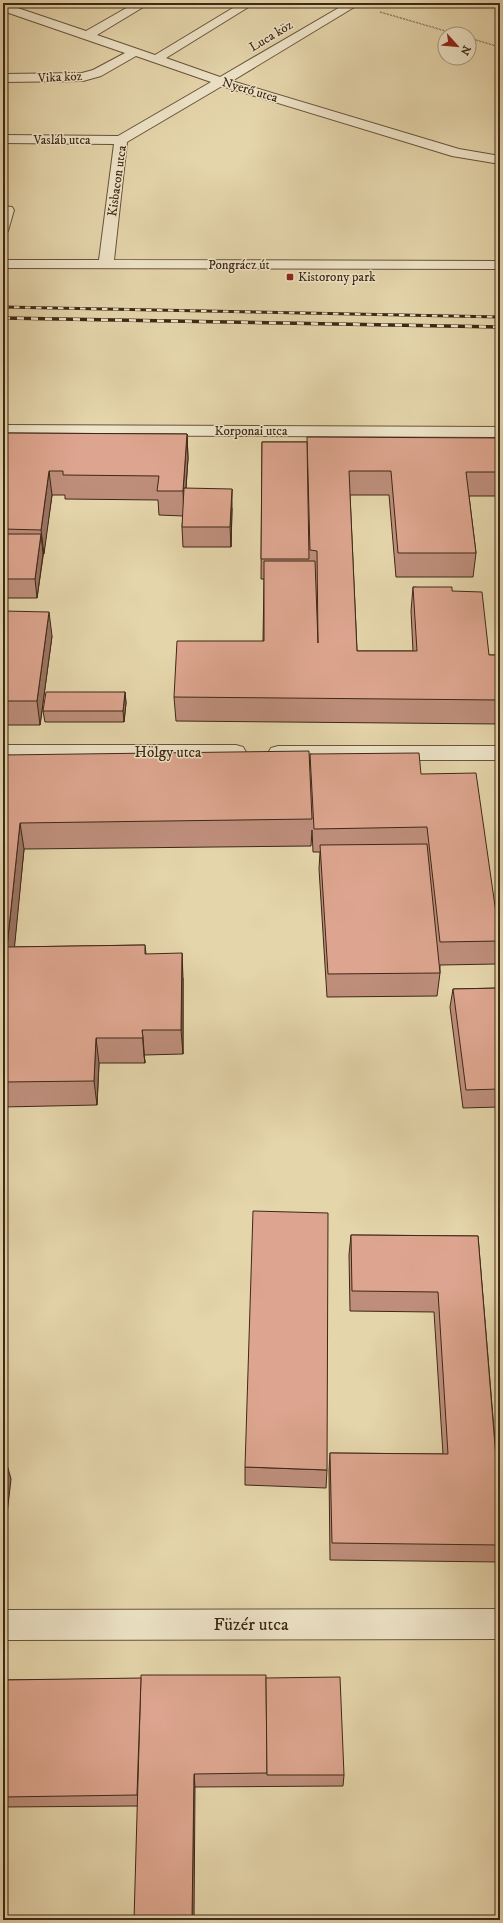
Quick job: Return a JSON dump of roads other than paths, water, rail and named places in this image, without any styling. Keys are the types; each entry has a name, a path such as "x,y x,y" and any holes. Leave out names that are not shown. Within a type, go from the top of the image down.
{"street":[{"path":"87,36 144,3"},
{"path":"156,59 249,3"},
{"name":"Luca köz","path":"222,82 352,3"},
{"name":"Nyerő utca","path":"3,6 222,82 457,154 500,160"},
{"name":"Vika köz","path":"3,78 83,77 97,73 135,52"},
{"name":"Kisbacon utca","path":"106,265 121,140 194,96 222,82"},
{"name":"Vasláb utca","path":"3,140 121,140"},
{"path":"3,210 7,210 3,228"},
{"name":"Pongrácz út","path":"3,264 500,265"},
{"name":"Korponai utca","path":"3,430 500,432"},
{"name":"Hölgy utca","path":"3,752 500,753"},
{"name":"Füzér utca","path":"3,1625 500,1624"}],"railway":[{"path":"3,307 500,317"},
{"path":"6,318 3,318 500,327"}],"place":[{"name":"Kistorony park","path":"290,277"}]}
